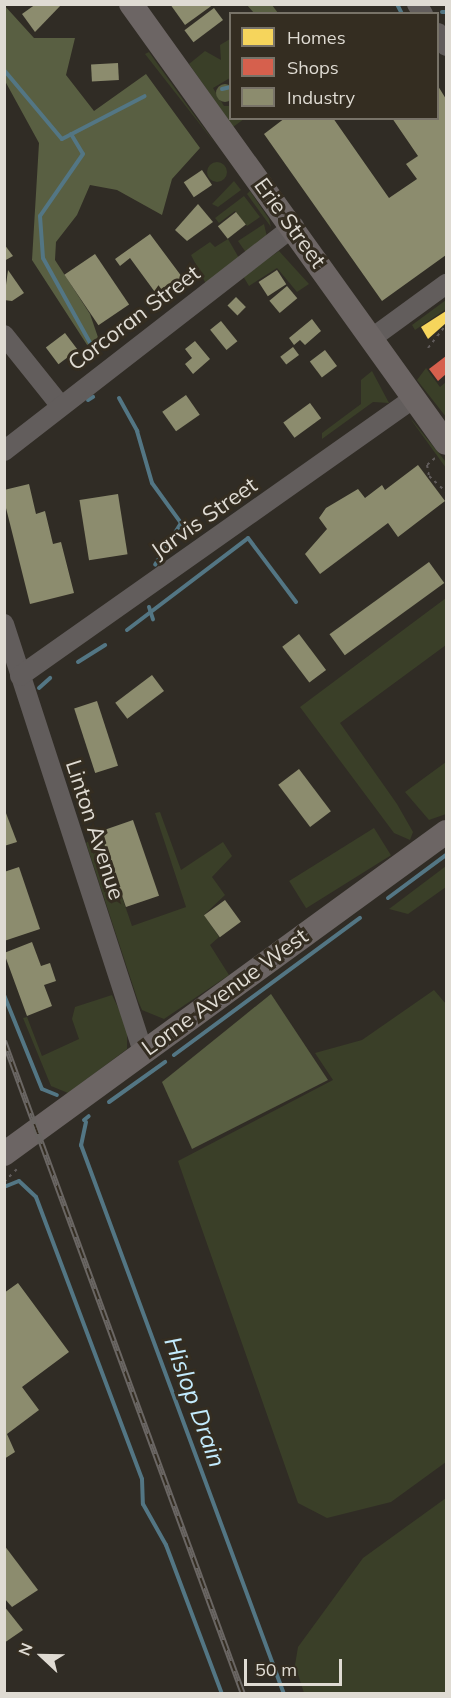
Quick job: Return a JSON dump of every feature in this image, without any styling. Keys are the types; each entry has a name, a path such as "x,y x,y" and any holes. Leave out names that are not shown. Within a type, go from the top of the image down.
{"main road":[{"name":"Erie Street","path":"131,4 294,226 414,398 444,445"},
{"name":"Lorne Avenue West","path":"4,1154 447,832"}],"street":[{"name":"Corcoran Street","path":"4,451 60,405 294,226"},
{"path":"372,338 447,284"},
{"path":"4,335 60,405"},
{"name":"Jarvis Street","path":"20,676 414,398"},
{"name":"Linton Avenue","path":"4,624 143,1051"}],"path":[{"path":"428,348 447,325"},
{"path":"444,445 427,465 429,476 447,492"}],"green space":[{"path":"4,5 34,38 75,38 66,75 94,111 146,74 200,148 172,179 162,215 117,190 90,185 77,215 56,242 55,260 90,314 101,346 91,351 32,260 39,143 5,81"},
{"path":"247,5 272,5 277,12 253,12"},
{"path":"229,40 229,79 213,88 224,106 229,106 229,120 243,120 233,127 189,64 205,51 221,60 220,45"},
{"path":"149,52 189,108 217,146 145,54"},
{"path":"222,85 228,85 229,100 225,102 219,99 216,93"},
{"path":"217,162 224,165 227,172 224,179 217,182 210,179 207,172 210,165"},
{"path":"234,181 241,190 218,207 212,204"},
{"path":"250,191 269,219 271,227 247,194"},
{"path":"244,196 260,217 247,226 235,211 219,223 215,218"},
{"path":"264,224 267,237 247,254 238,241"},
{"path":"228,239 239,258 206,284 191,255 210,242 215,247"},
{"path":"279,251 309,284 297,292 277,268 249,286 243,276"},
{"path":"446,300 446,309 415,330 412,325"},
{"path":"426,368 440,387 446,382 446,417 417,380"},
{"path":"372,371 389,403 373,402 322,439 322,433 361,404 361,380"},
{"path":"411,419 446,462 446,468 412,421"},
{"path":"446,598 446,645 340,723 397,804 413,832 410,840 394,833 300,707"},
{"path":"446,762 446,814 429,820 405,792"},
{"path":"160,812 181,870 223,842 232,856 212,877 225,895 204,915 219,937 210,945 229,975 164,1019 142,1010 138,1001 86,843 100,833 132,926 186,907 155,813"},
{"path":"374,828 391,855 306,908 289,881"},
{"path":"446,866 446,887 408,914 389,909"},
{"path":"434,990 446,1004 446,1462 391,1502 327,1518 298,1503 178,1161 333,1080 315,1053 362,1040"},
{"path":"271,994 328,1080 192,1149 162,1082"},
{"path":"112,995 127,1026 127,1049 68,1093 51,1086 23,1018 27,1017 42,1056 79,1039 72,1019 75,1007"},
{"path":"446,1498 446,1693 304,1693 295,1665 298,1647 363,1558"}],"building: Homes":[{"path":"446,311 446,323 428,339 421,327"}],"building: Shops":[{"path":"446,356 446,374 438,381 429,369"}],"building: Industry":[{"path":"36,4 62,4 35,32 22,14"},
{"path":"170,4 214,4 185,25"},
{"path":"214,8 223,20 193,42 184,30"},
{"path":"118,63 119,80 92,81 91,64"},
{"path":"439,88 446,99 446,255 382,301 264,134 282,120 334,120 389,198 417,179 406,164 418,156 393,120 439,120"},
{"path":"202,170 212,185 194,197 184,182"},
{"path":"198,204 213,222 187,241 175,230"},
{"path":"236,212 246,225 228,239 218,226"},
{"path":"150,234 185,281 160,299 130,258 120,266 115,259"},
{"path":"4,244 13,256 4,261"},
{"path":"95,254 129,305 98,325 64,275"},
{"path":"8,270 24,293 12,301 4,300"},
{"path":"277,270 286,284 268,296 259,282"},
{"path":"287,286 297,298 280,313 269,301"},
{"path":"236,297 246,307 237,315 228,305"},
{"path":"312,319 321,331 305,345 300,340 294,345 289,338"},
{"path":"221,321 237,341 226,350 210,330"},
{"path":"65,333 78,350 58,364 46,347"},
{"path":"195,341 210,359 193,374 185,364 192,358 185,349"},
{"path":"293,347 299,355 286,365 280,357"},
{"path":"325,350 337,366 322,377 310,361"},
{"path":"186,395 200,415 176,431 162,412"},
{"path":"310,403 321,418 294,438 283,422"},
{"path":"418,465 445,501 398,537 388,523 320,574 305,554 327,529 319,518 326,508 358,489 365,498 382,485 385,490"},
{"path":"29,484 36,514 45,511 53,544 61,542 74,593 30,604 4,500 4,490"},
{"path":"118,494 128,554 89,560 79,500"},
{"path":"429,562 444,583 345,655 329,634"},
{"path":"299,634 326,670 309,683 282,647"},
{"path":"152,675 164,691 127,719 115,703"},
{"path":"97,701 118,766 95,773 74,708"},
{"path":"299,769 331,811 310,827 278,785"},
{"path":"4,808 17,842 4,846"},
{"path":"133,820 159,896 126,907 100,831"},
{"path":"19,867 40,929 4,941 4,872"},
{"path":"225,900 241,922 220,937 204,915"},
{"path":"32,942 41,966 50,963 56,981 44,985 52,1006 27,1016 4,953"},
{"path":"18,1283 69,1352 22,1387 39,1410 7,1434 15,1452 4,1459 4,1293"},
{"path":"4,1545 38,1590 12,1607 4,1598"},
{"path":"4,1606 23,1630 4,1643"}],"waterway":[{"path":"397,4 401,12"},
{"path":"4,70 62,139 145,96"},
{"path":"222,89 229,87"},
{"path":"71,134 83,154 40,216 43,258 95,352"},
{"path":"88,400 93,397"},
{"path":"119,398 137,431 152,483 181,523 155,565"},
{"path":"127,630 248,538 296,602"},
{"path":"149,607 153,619"},
{"path":"78,662 105,645"},
{"path":"39,688 50,678"},
{"path":"388,898 446,855"},
{"path":"174,1055 360,918"},
{"name":"Hislop Drain","path":"4,995 42,1089 57,1095"},
{"path":"109,1102 165,1062"},
{"name":"Hislop Drain","path":"84,1120 89,1116"},
{"name":"Hislop Drain","path":"86,1122 81,1145 284,1694"},
{"path":"4,1187 19,1181 36,1197 142,1479 143,1504 166,1545 222,1694"}],"railway":[{"path":"4,1041 243,1694"}]}
